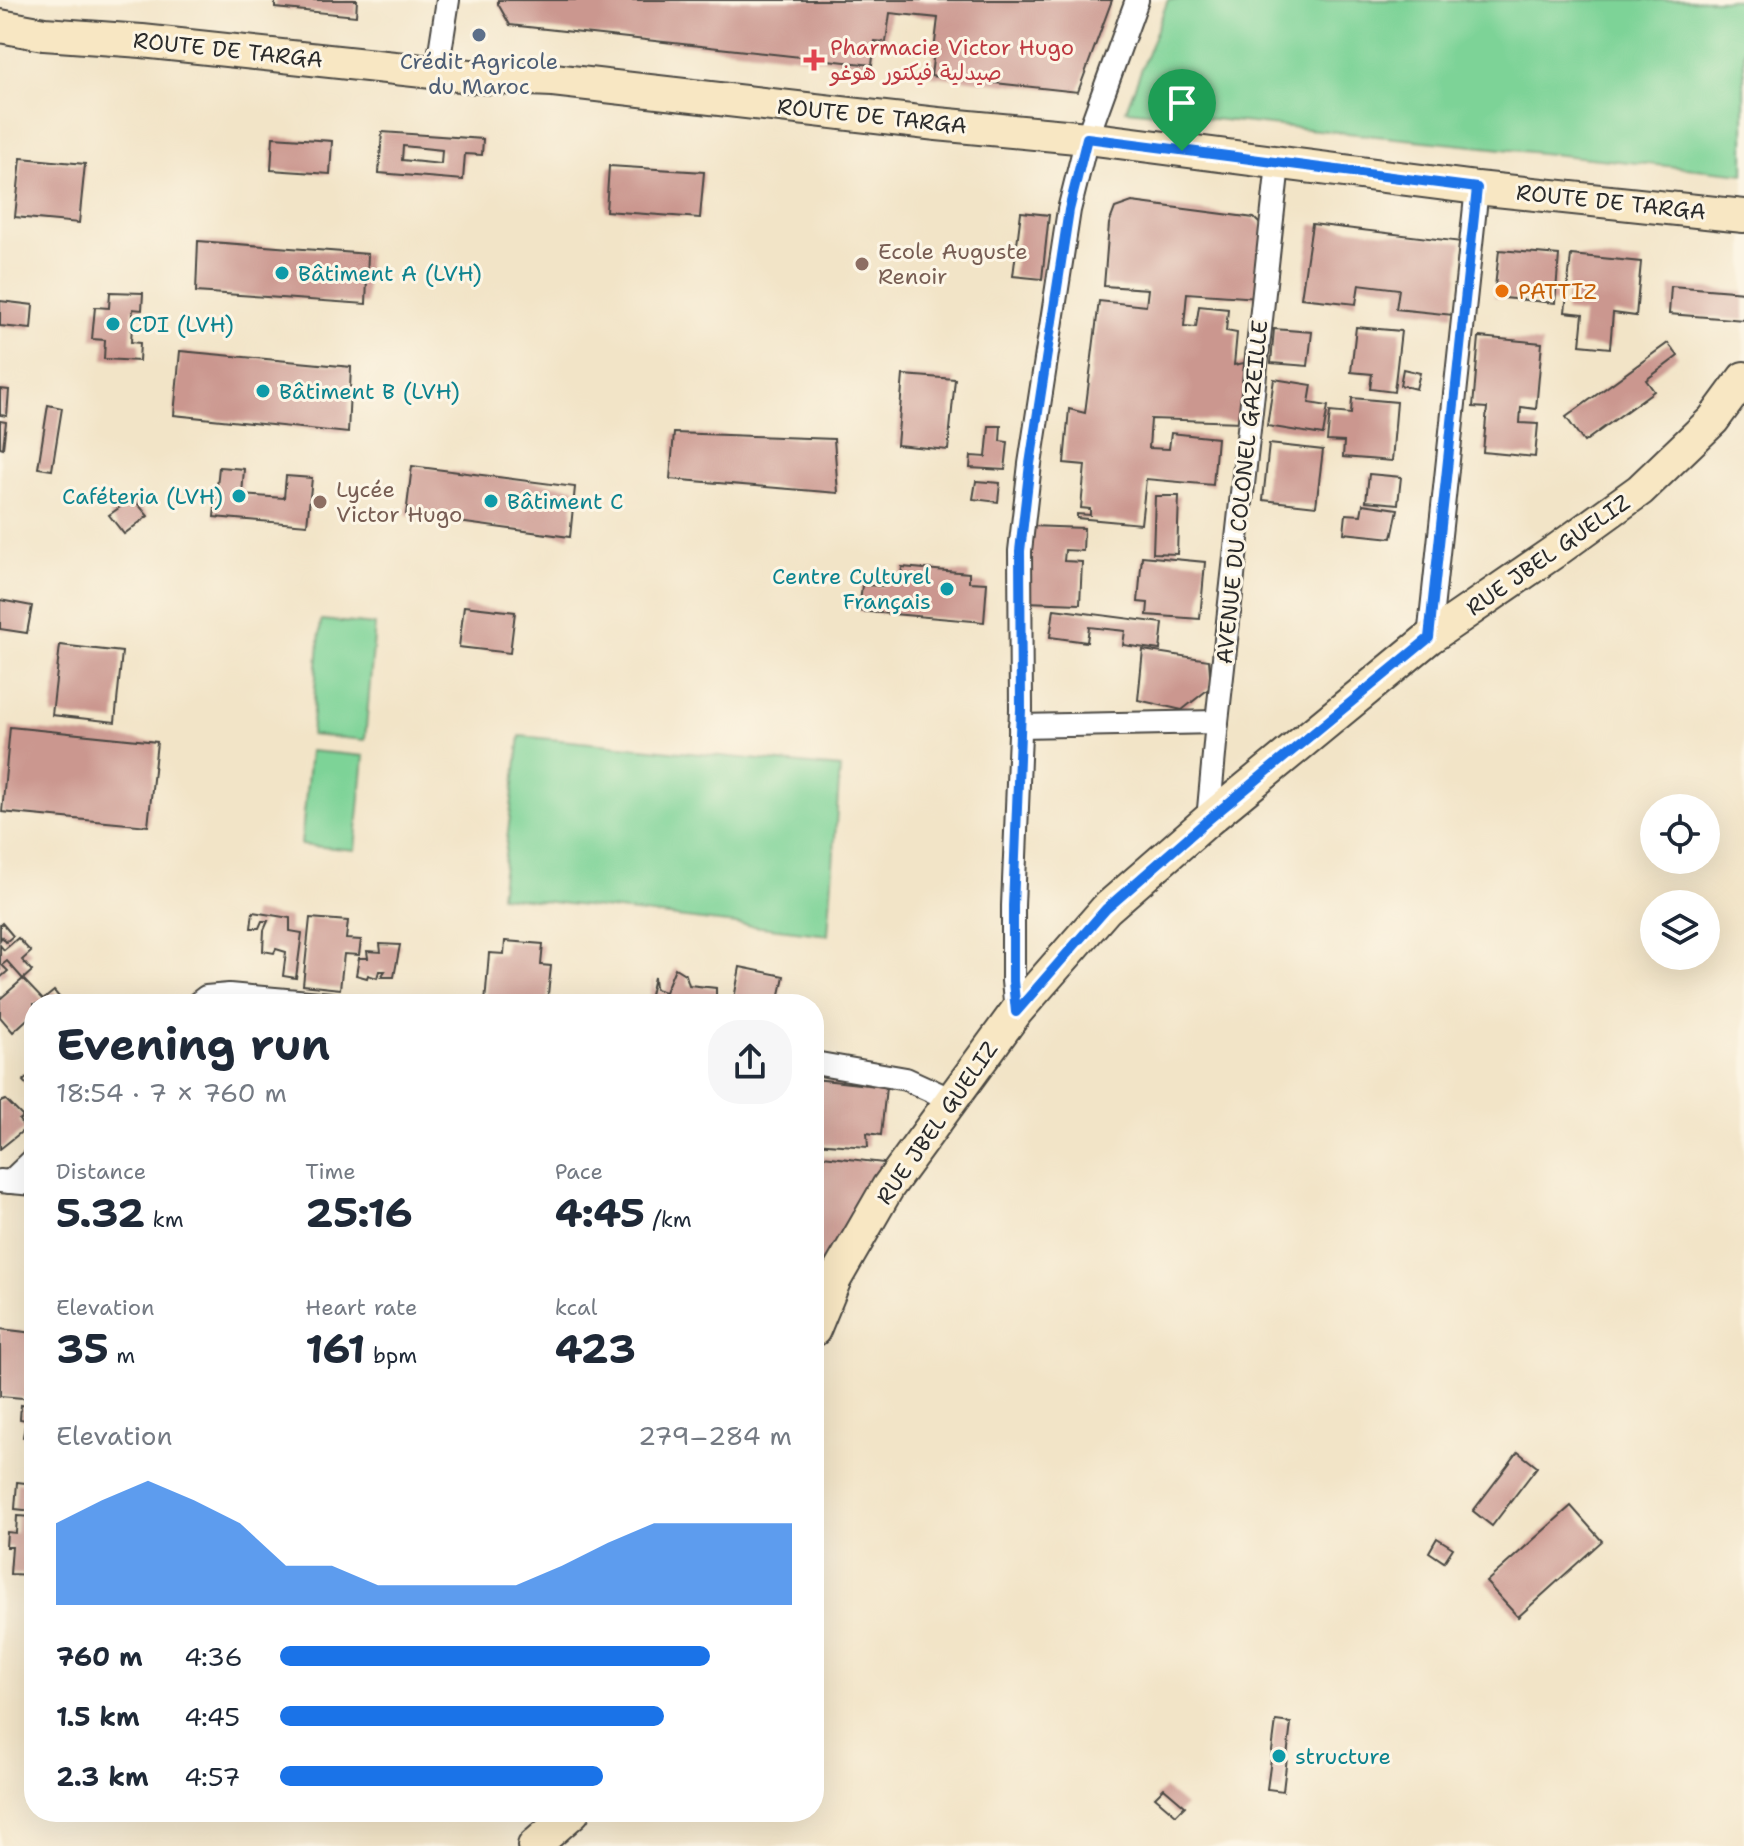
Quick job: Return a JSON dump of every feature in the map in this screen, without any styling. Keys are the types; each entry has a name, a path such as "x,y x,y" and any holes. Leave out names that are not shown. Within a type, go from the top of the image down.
{"main road":[{"path":"0,13 2,0"},
{"name":"ROUTE DE TARGA","path":"0,26 44,34 142,41 479,77 553,80 1087,138 1477,188 1744,216"},
{"name":"RUE JBEL GUELIZ","path":"824,1306 835,1279 888,1187 1016,1012 1106,909 1208,820 1429,638 1640,490 1713,420 1744,378"},
{"path":"534,1846 562,1822"}],"street":[{"path":"437,71 448,0"},
{"path":"1016,1012 1013,906 1021,709 1020,551 1030,464 1069,210 1087,138 1137,0"},
{"name":"AVENUE DU COLONEL GAZEILLE","path":"1208,820 1278,164"},
{"path":"1429,638 1477,188"},
{"path":"1020,726 1217,722"},
{"path":"824,1065 906,1079 952,1100"},
{"path":"5,1181 24,1167"}],"green space":[{"path":"1168,0 1744,0 1744,174 1126,110"},
{"path":"321,620 375,625 365,740 311,735"},
{"path":"520,736 840,768 828,935 500,896"},
{"path":"310,751 364,756 355,850 301,845"}],"building":[{"path":"275,0 357,0 356,16 275,8"},
{"path":"498,0 1112,0 1078,92 931,76 938,18 890,13 886,42 875,41 872,65 510,25"},
{"path":"382,132 483,139 482,155 465,154 463,180 379,173","holes":["403,146 442,150 441,164 402,160"]},
{"path":"273,137 332,141 330,174 271,170"},
{"path":"21,158 85,164 79,223 15,217"},
{"path":"609,166 704,172 700,218 606,211"},
{"path":"1132,202 1254,218 1264,228 1259,298 1187,293 1184,326 1196,327 1199,306 1228,309 1226,331 1237,333 1234,365 1249,362 1242,422 1151,419 1149,448 1169,449 1171,433 1217,438 1213,485 1146,479 1141,524 1077,518 1077,514 1090,515 1090,509 1081,508 1085,465 1064,463 1069,409 1085,413 1099,301 1146,306 1148,289 1104,286 1109,224 1115,208"},
{"path":"1021,212 1049,215 1042,279 1013,276"},
{"path":"1312,224 1462,242 1453,315 1396,309 1399,289 1359,284 1356,304 1301,298"},
{"name":"Bâtiment A (LVH)","path":"198,241 368,254 366,304 196,292"},
{"path":"1499,250 1559,255 1555,303 1494,297"},
{"path":"1571,255 1641,262 1636,316 1613,313 1610,348 1580,345 1583,314 1565,312"},
{"path":"1671,286 1744,292 1744,320 1669,314"},
{"name":"CDI (LVH)","path":"110,292 143,293 142,310 133,309 131,342 140,343 139,361 104,359 105,340 92,339 95,307 109,308"},
{"path":"0,301 33,305 31,329 0,326"},
{"path":"1356,327 1401,331 1394,392 1370,389 1372,374 1351,372"},
{"path":"1274,329 1312,332 1308,366 1271,363"},
{"path":"1479,337 1542,343 1536,409 1521,407 1520,423 1538,424 1535,457 1483,452 1487,408 1473,407"},
{"path":"1668,343 1678,356 1646,380 1654,391 1584,442 1566,417"},
{"name":"Bâtiment B (LVH)","path":"180,351 351,367 348,433 174,415"},
{"path":"1403,369 1420,373 1416,389 1400,385"},
{"path":"903,375 955,379 948,450 897,445"},
{"path":"1274,379 1312,385 1309,403 1328,406 1323,435 1267,426"},
{"path":"0,389 9,390 7,416 0,415"},
{"path":"1352,398 1397,402 1392,461 1343,457 1344,442 1327,441 1330,412 1351,414"},
{"path":"48,405 62,408 52,470 38,468"},
{"path":"0,421 6,422 3,448 0,447"},
{"path":"989,426 1001,426 1000,441 1008,442 1005,470 970,468 971,456 986,457"},
{"path":"674,433 834,439 838,493 670,479"},
{"path":"1269,444 1323,450 1316,506 1263,500"},
{"name":"Bâtiment C","path":"412,466 575,487 570,537 406,515"},
{"name":"Caféteria (LVH)","path":"219,467 244,469 242,495 284,498 286,476 312,478 307,525 214,517"},
{"path":"1369,474 1401,477 1398,504 1366,501"},
{"path":"976,481 1000,483 998,502 973,499"},
{"path":"1155,496 1179,496 1177,554 1153,553"},
{"path":"133,498 148,516 124,534 109,515"},
{"path":"1363,504 1398,509 1392,538 1344,533 1346,514 1361,515"},
{"path":"1029,526 1084,528 1083,551 1065,550 1064,561 1082,562 1080,604 1026,602"},
{"path":"1142,556 1205,562 1200,619 1147,615 1148,603 1138,602"},
{"path":"902,567 969,573 969,582 987,583 984,622 859,611 862,585 884,586 885,577 901,578"},
{"path":"0,600 32,606 27,633 0,629"},
{"path":"464,606 515,612 510,653 459,647"},
{"path":"1054,609 1163,623 1160,650 1123,645 1125,631 1089,627 1087,642 1050,637"},
{"path":"60,645 122,652 115,722 52,715"},
{"path":"1143,650 1209,660 1211,687 1182,710 1138,700"},
{"path":"10,727 157,742 148,826 2,812"},
{"path":"253,912 290,918 290,931 302,933 296,978 283,976 286,952 276,949 274,953 263,951 264,930 268,921 262,921 259,928 251,928"},
{"path":"310,918 348,921 346,939 361,940 359,955 344,954 340,989 303,985"},
{"path":"2,923 13,936 6,942 2,937 0,940"},
{"path":"18,938 31,952 22,960 32,971 23,979 7,961 2,965 8,971 0,978 0,945 4,950"},
{"path":"505,941 543,944 541,965 551,966 548,994 486,994 489,953 504,954"},
{"path":"380,944 400,945 394,977 381,977 385,971 379,971 377,978 356,975 359,958 368,958 367,951 381,952"},
{"path":"740,967 784,976 780,994 735,994"},
{"path":"675,968 686,975 689,985 716,988 716,994 650,994 654,977 655,989 665,992"},
{"path":"23,979 37,994 24,994 24,1022 13,1032 0,1017 0,999"},
{"path":"824,1080 886,1087 881,1135 867,1133 868,1147 824,1144"},
{"path":"6,1100 23,1117 19,1120 24,1130 0,1149 0,1102"},
{"path":"824,1156 884,1163 859,1219 830,1272 824,1271"},
{"path":"0,1329 24,1332 24,1398 0,1396"},
{"path":"21,1405 24,1405 24,1420 20,1419"},
{"path":"1518,1452 1537,1467 1492,1526 1473,1511"},
{"path":"17,1482 24,1483 24,1510 15,1509"},
{"path":"1571,1506 1602,1541 1518,1617 1486,1582"},
{"path":"17,1516 24,1516 24,1575 10,1574 12,1547 6,1547 7,1532 16,1533"},
{"path":"1437,1538 1453,1548 1444,1562 1429,1552"},
{"name":"structure","path":"1276,1721 1291,1723 1283,1791 1267,1789"},
{"path":"1164,1788 1185,1806 1176,1815 1155,1797"}],"place":[{"name":"Crédit Agricole du Maroc","path":"479,35"},
{"name":"Pharmacie Victor Hugo صيدلية فيكتور هوغو","path":"814,60"},
{"name":"Ecole Auguste Renoir","path":"862,264"},
{"name":"Bâtiment A (LVH)","path":"282,273"},
{"name":"PATTIZ","path":"1502,291"},
{"name":"CDI (LVH)","path":"113,324"},
{"name":"Bâtiment B (LVH)","path":"263,391"},
{"name":"Caféteria (LVH)","path":"239,496"},
{"name":"Bâtiment C","path":"491,501"},
{"name":"Lycée Victor Hugo","path":"320,502"},
{"name":"Centre Culturel Français","path":"947,589"},
{"name":"structure","path":"1279,1756"}],"route":[{"path":"1087,138 1182,151 1477,188 1429,638 1208,820 1106,909 1016,1012 1013,906 1021,709 1020,551 1030,464 1069,210 1087,138"}]}
